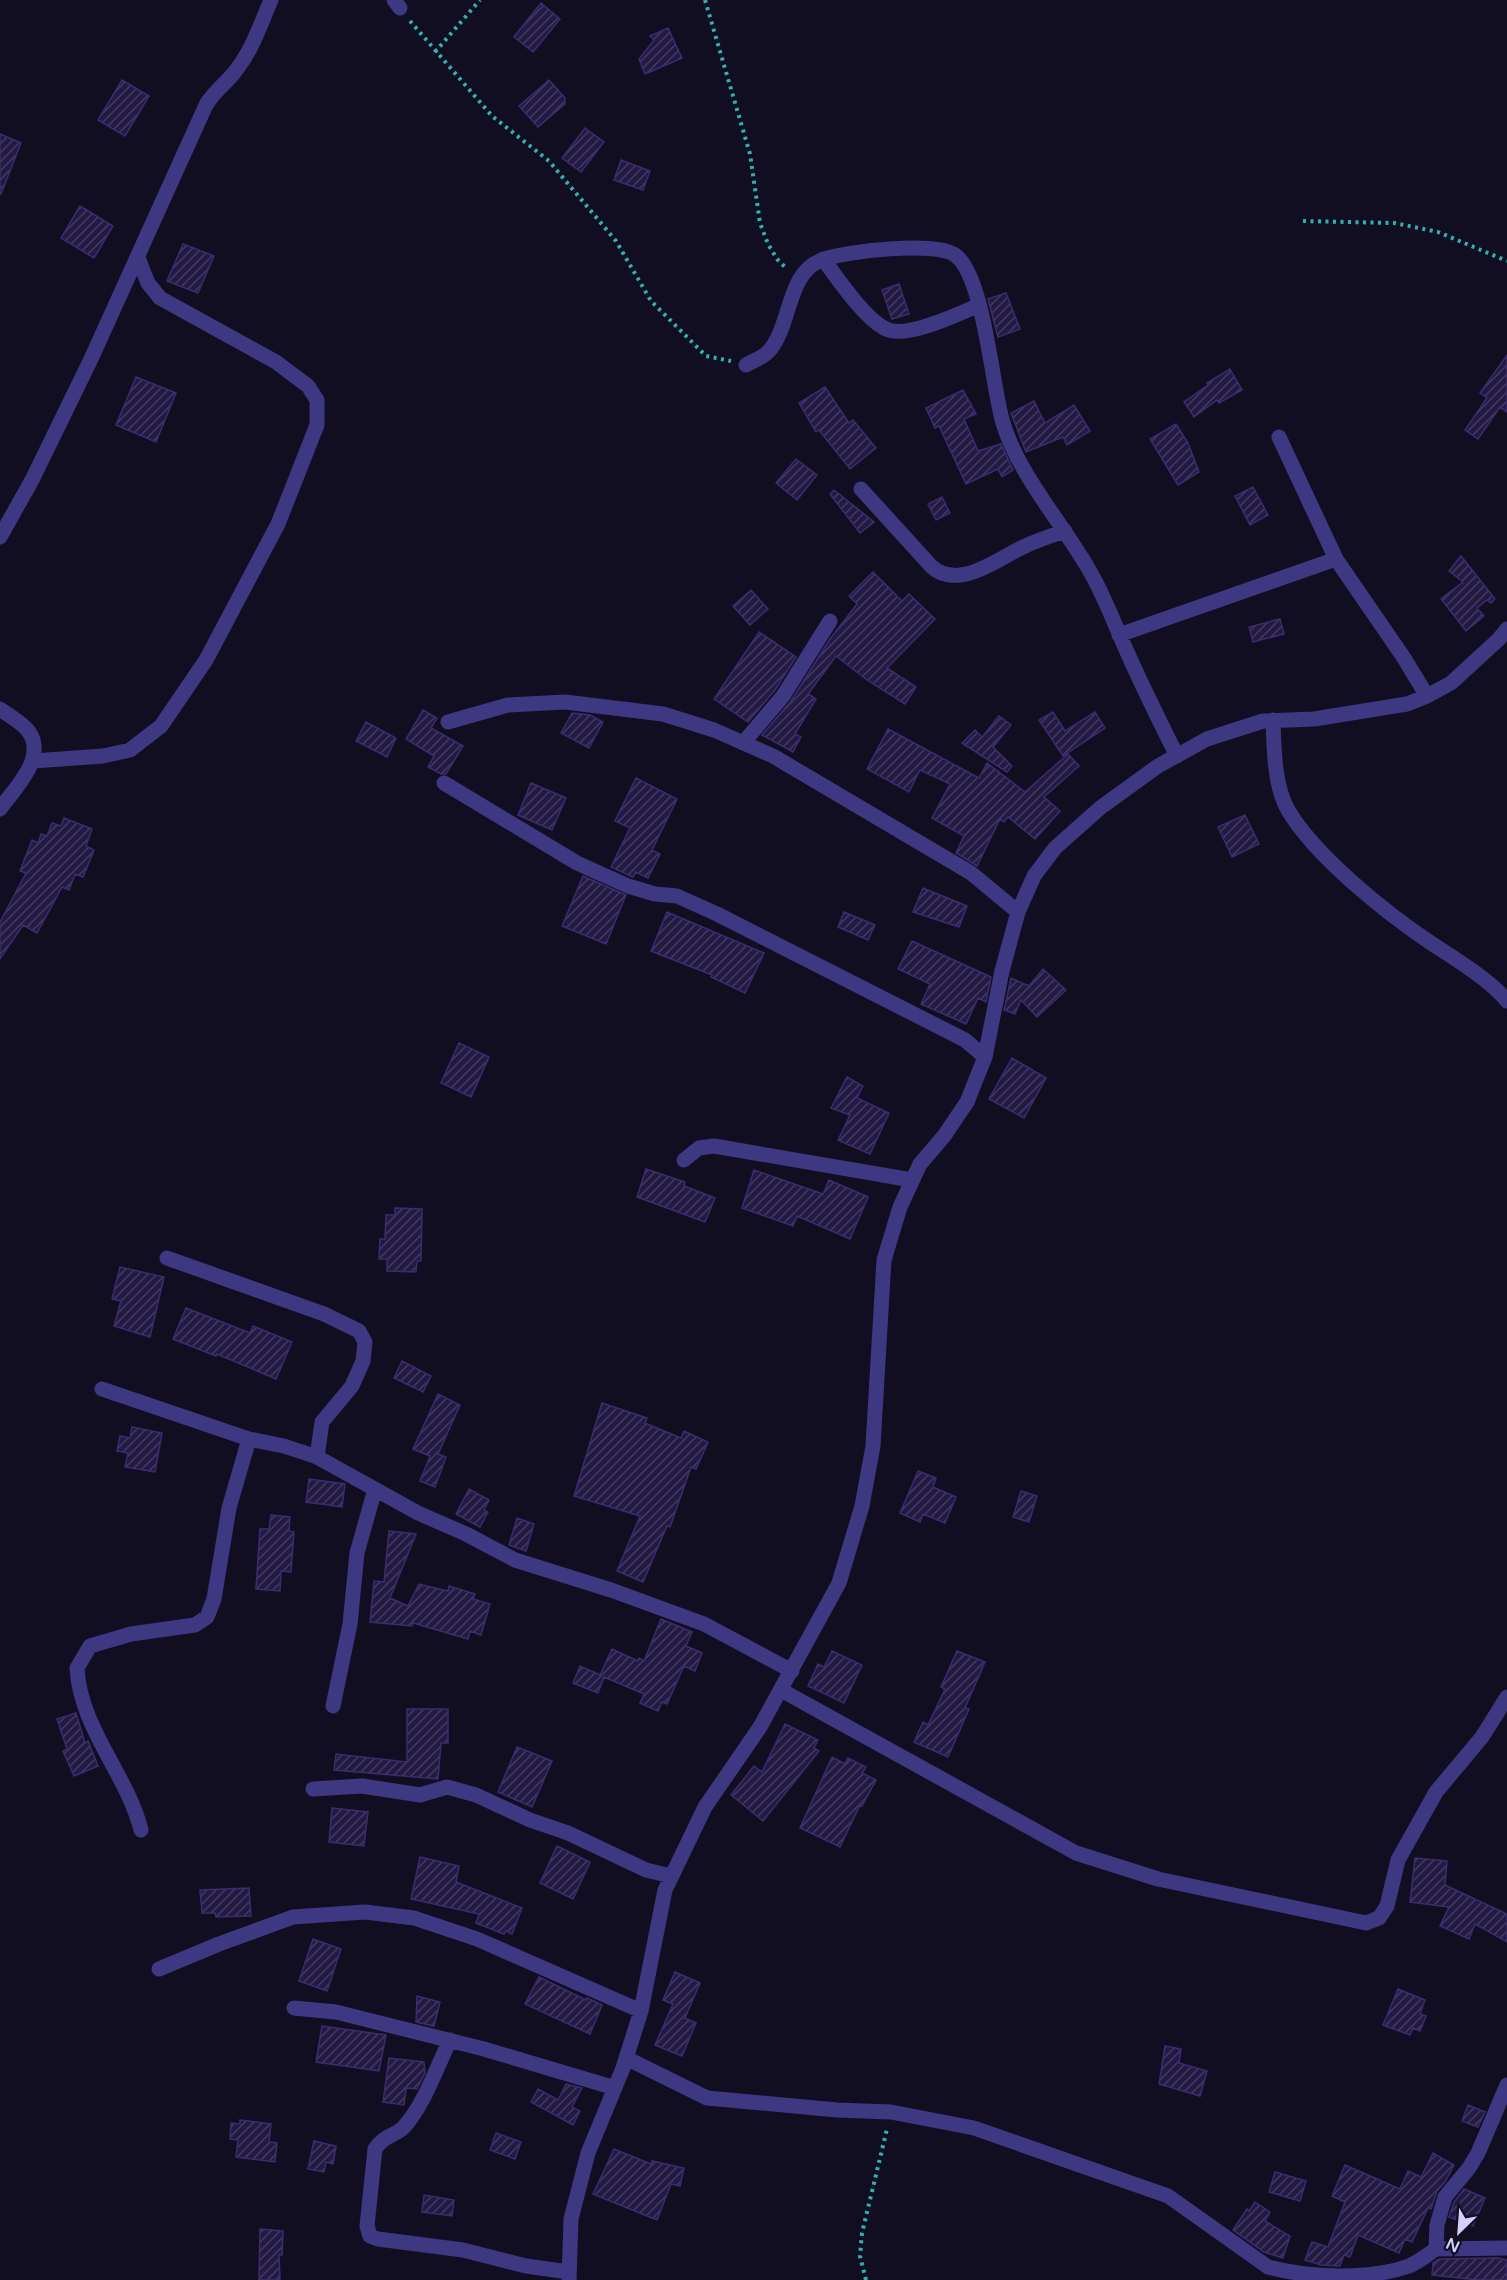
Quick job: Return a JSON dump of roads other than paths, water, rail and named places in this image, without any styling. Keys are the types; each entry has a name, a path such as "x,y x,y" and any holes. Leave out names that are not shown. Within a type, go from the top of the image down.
{"street":[{"path":"0,537 32,480 138,258 206,105 212,94 237,70 247,54 271,0"},
{"path":"746,365 768,353 778,338 799,279 810,265 823,259 899,248 944,250 956,255 967,267 979,305 992,359 1003,423 1022,465 1093,576 1177,756"},
{"path":"33,761 103,756 130,750 161,726 206,660 278,524 317,425 317,400 308,386 276,362 160,298 148,283 138,258"},
{"path":"823,259 853,298 886,329 898,332 940,323 979,305"},
{"path":"1279,437 1336,559 1404,658 1427,696"},
{"path":"861,489 936,571 952,576 975,572 1024,546 1065,531"},
{"path":"1119,635 1336,559"},
{"path":"743,742 783,696 830,621"},
{"path":"450,2040 418,2110 402,2130 382,2139 375,2149 367,2226 370,2236 463,2250 569,2276 571,2219 588,2153 615,2088 641,2011 664,1890 705,1807 760,1727 840,1583 862,1506 873,1446 884,1260 900,1207 912,1180 920,1164 944,1136 967,1102 985,1057 1002,971 1018,912 1034,876 1055,848 1100,808 1158,766 1207,739 1263,721 1314,719 1407,704 1451,683 1507,629"},
{"path":"448,722 508,705 565,702 663,714 714,730 773,756 971,873 1018,912"},
{"path":"0,709 28,730 36,744 33,761 0,809"},
{"path":"1273,720 1276,770 1287,809 1321,852 1404,925 1466,967 1507,1001"},
{"path":"444,783 577,863 655,894 678,896 717,914 965,1040 985,1057"},
{"path":"684,1160 699,1148 714,1146 912,1180"},
{"path":"167,1258 324,1314 359,1331 365,1342 363,1361 352,1386 322,1422 317,1458"},
{"path":"102,1389 249,1440 284,1446 317,1458 515,1560 611,1590 704,1624 792,1671"},
{"path":"141,1830 136,1810 83,1703 77,1668 90,1646 131,1634 195,1625 207,1617 214,1599 229,1508 249,1440"},
{"path":"333,1706 350,1624 357,1553 375,1489"},
{"path":"781,1690 1076,1853 1158,1879 1366,1923 1379,1918 1387,1906 1398,1860 1436,1792 1482,1737 1507,1697"},
{"path":"313,1789 362,1786 420,1795 447,1787 476,1795 530,1820 568,1833 646,1870 671,1876"},
{"path":"159,1969 293,1917 365,1912 414,1918 477,1939 641,2011"},
{"path":"294,2008 336,2012 450,2040 615,2088"},
{"path":"626,2058 707,2098 837,2110 891,2112 974,2128 1168,2196 1268,2267 1284,2271 1327,2276 1382,2275 1411,2266 1436,2248 1507,2248"},
{"path":"1436,2248 1437,2225 1445,2197 1469,2168 1478,2153 1507,2085"}]}
